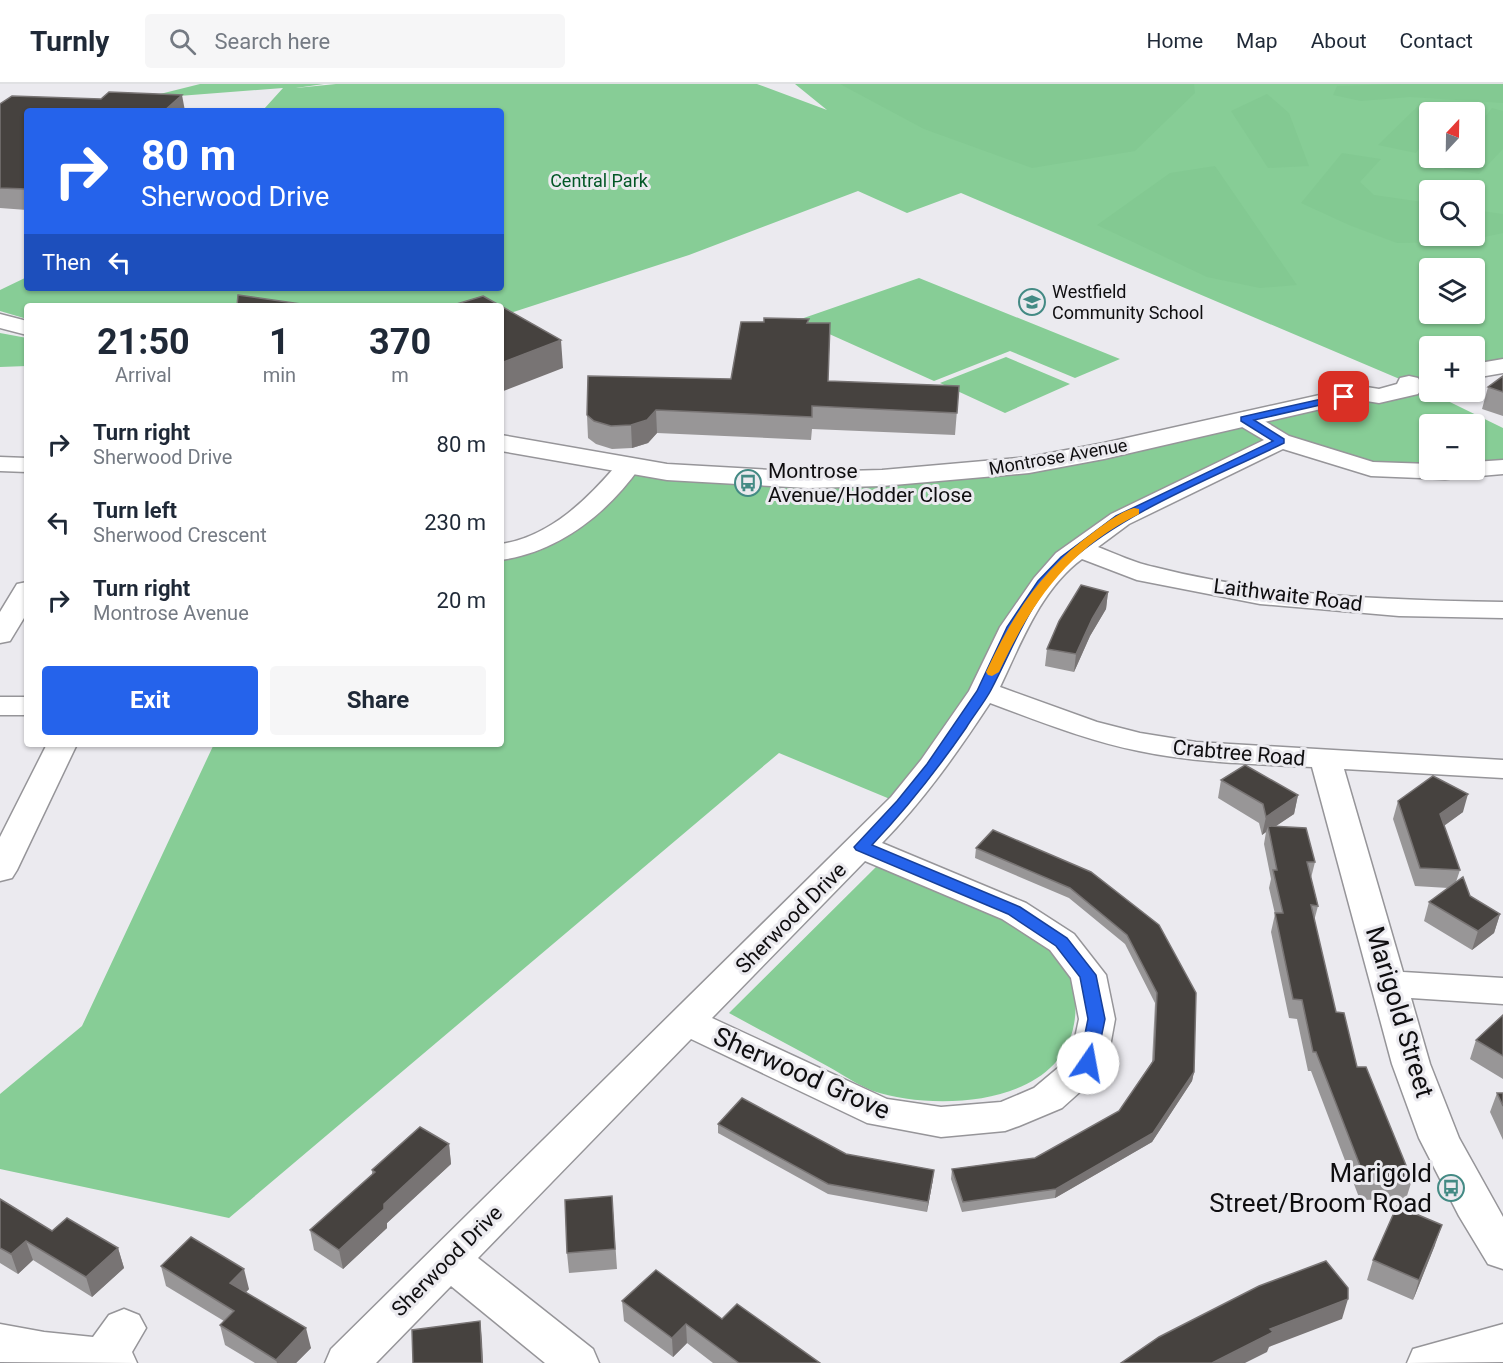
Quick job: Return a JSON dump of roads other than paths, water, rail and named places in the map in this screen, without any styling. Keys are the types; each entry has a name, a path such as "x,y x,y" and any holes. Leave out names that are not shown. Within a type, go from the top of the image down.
{"street":[{"path":"0,321 24,327"},
{"path":"0,332 24,337"},
{"path":"1485,369 1503,366"},
{"name":"Montrose Avenue","path":"504,444 628,467 702,474 808,480 882,478 1029,465 1094,453 1360,393 1379,396 1409,389 1419,381"},
{"path":"1245,419 1281,441 1371,469 1445,472 1503,467"},
{"name":"Sherwood Drive","path":"347,1363 448,1259 862,847 902,804 932,767 984,691 1014,627 1043,584 1078,549 1120,519 1281,441"},
{"path":"0,464 24,465"},
{"path":"504,552 513,552 538,544 583,513 617,481 628,467"},
{"name":"Laithwaite Road","path":"1078,549 1146,574 1260,596 1399,608 1503,610"},
{"path":"0,635 24,595"},
{"name":"Crabtree Road","path":"984,691 1086,728 1139,742 1196,751 1503,769"},
{"path":"0,706 24,706"},
{"path":"0,870 61,747"},
{"name":"Marigold Street","path":"1326,760 1412,1064 1439,1138 1473,1204 1503,1252"},
{"name":"Sherwood Grove","path":"687,1022 881,1113 941,1122 1005,1116 1048,1098 1088,1063 1097,1019 1088,975 1062,942 1014,910 862,847"},
{"path":"1390,984 1503,991"},
{"path":"448,1259 577,1363"},
{"path":"0,1343 44,1351 114,1349"},
{"path":"1429,1363 1503,1343"}],"place":[{"name":"Westfield Community School","path":"1032,302"},
{"name":"Montrose Avenue/Hodder Close","path":"748,483"},
{"name":"Marigold Street/Broom Road","path":"1451,1188"}],"park label":[{"name":"Central Park","path":"599,181"}]}
